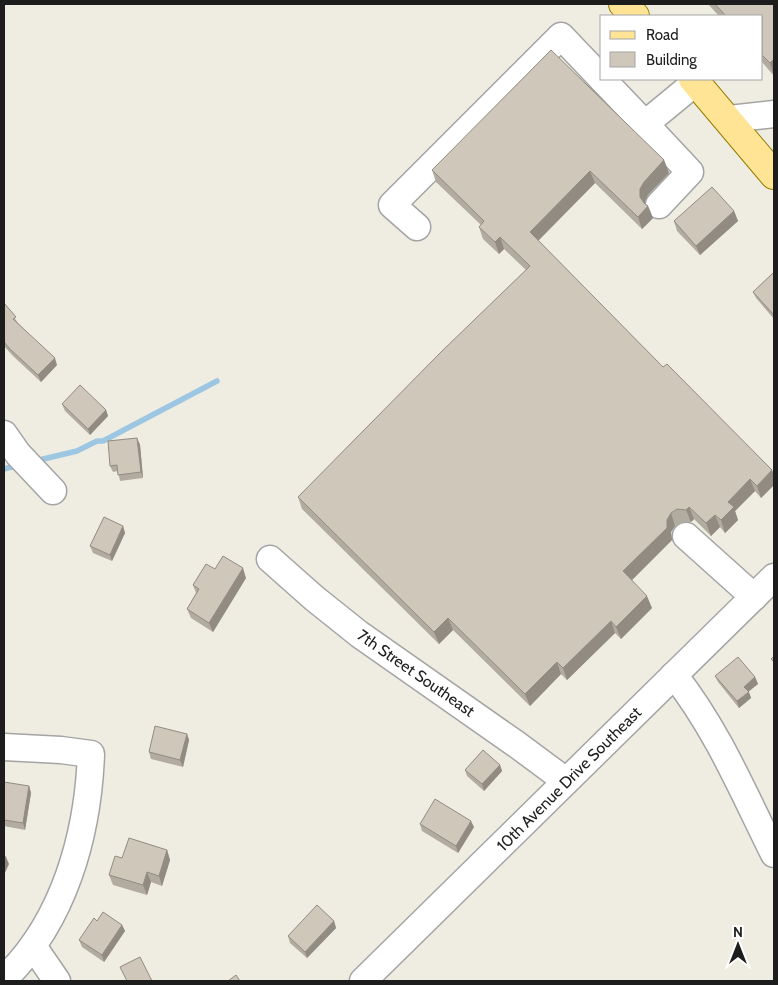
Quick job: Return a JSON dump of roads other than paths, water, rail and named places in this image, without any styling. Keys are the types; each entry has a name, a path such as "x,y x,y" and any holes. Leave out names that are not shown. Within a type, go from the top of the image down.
{"main road":[{"path":"623,4 634,15"},
{"path":"694,80 772,165"}],"street":[{"path":"417,227 392,205 561,36 600,77"},
{"path":"603,80 690,172 659,205"},
{"path":"646,124 694,80"},
{"path":"729,119 774,114"},
{"path":"4,434 18,454 53,491"},
{"path":"686,536 754,597"},
{"name":"7th Street Southeast","path":"270,559 359,634 566,781"},
{"name":"10th Avenue Drive Southeast","path":"362,981 774,577"},
{"path":"674,676 692,697 706,721 774,854"},
{"path":"4,747 61,750 91,754 87,804 77,852 56,905 33,946 17,967 4,979"},
{"path":"33,946 57,981"}],"waterway":[{"path":"35,461 77,451 97,441 103,441 217,381"},
{"path":"4,469 19,465"}]}
